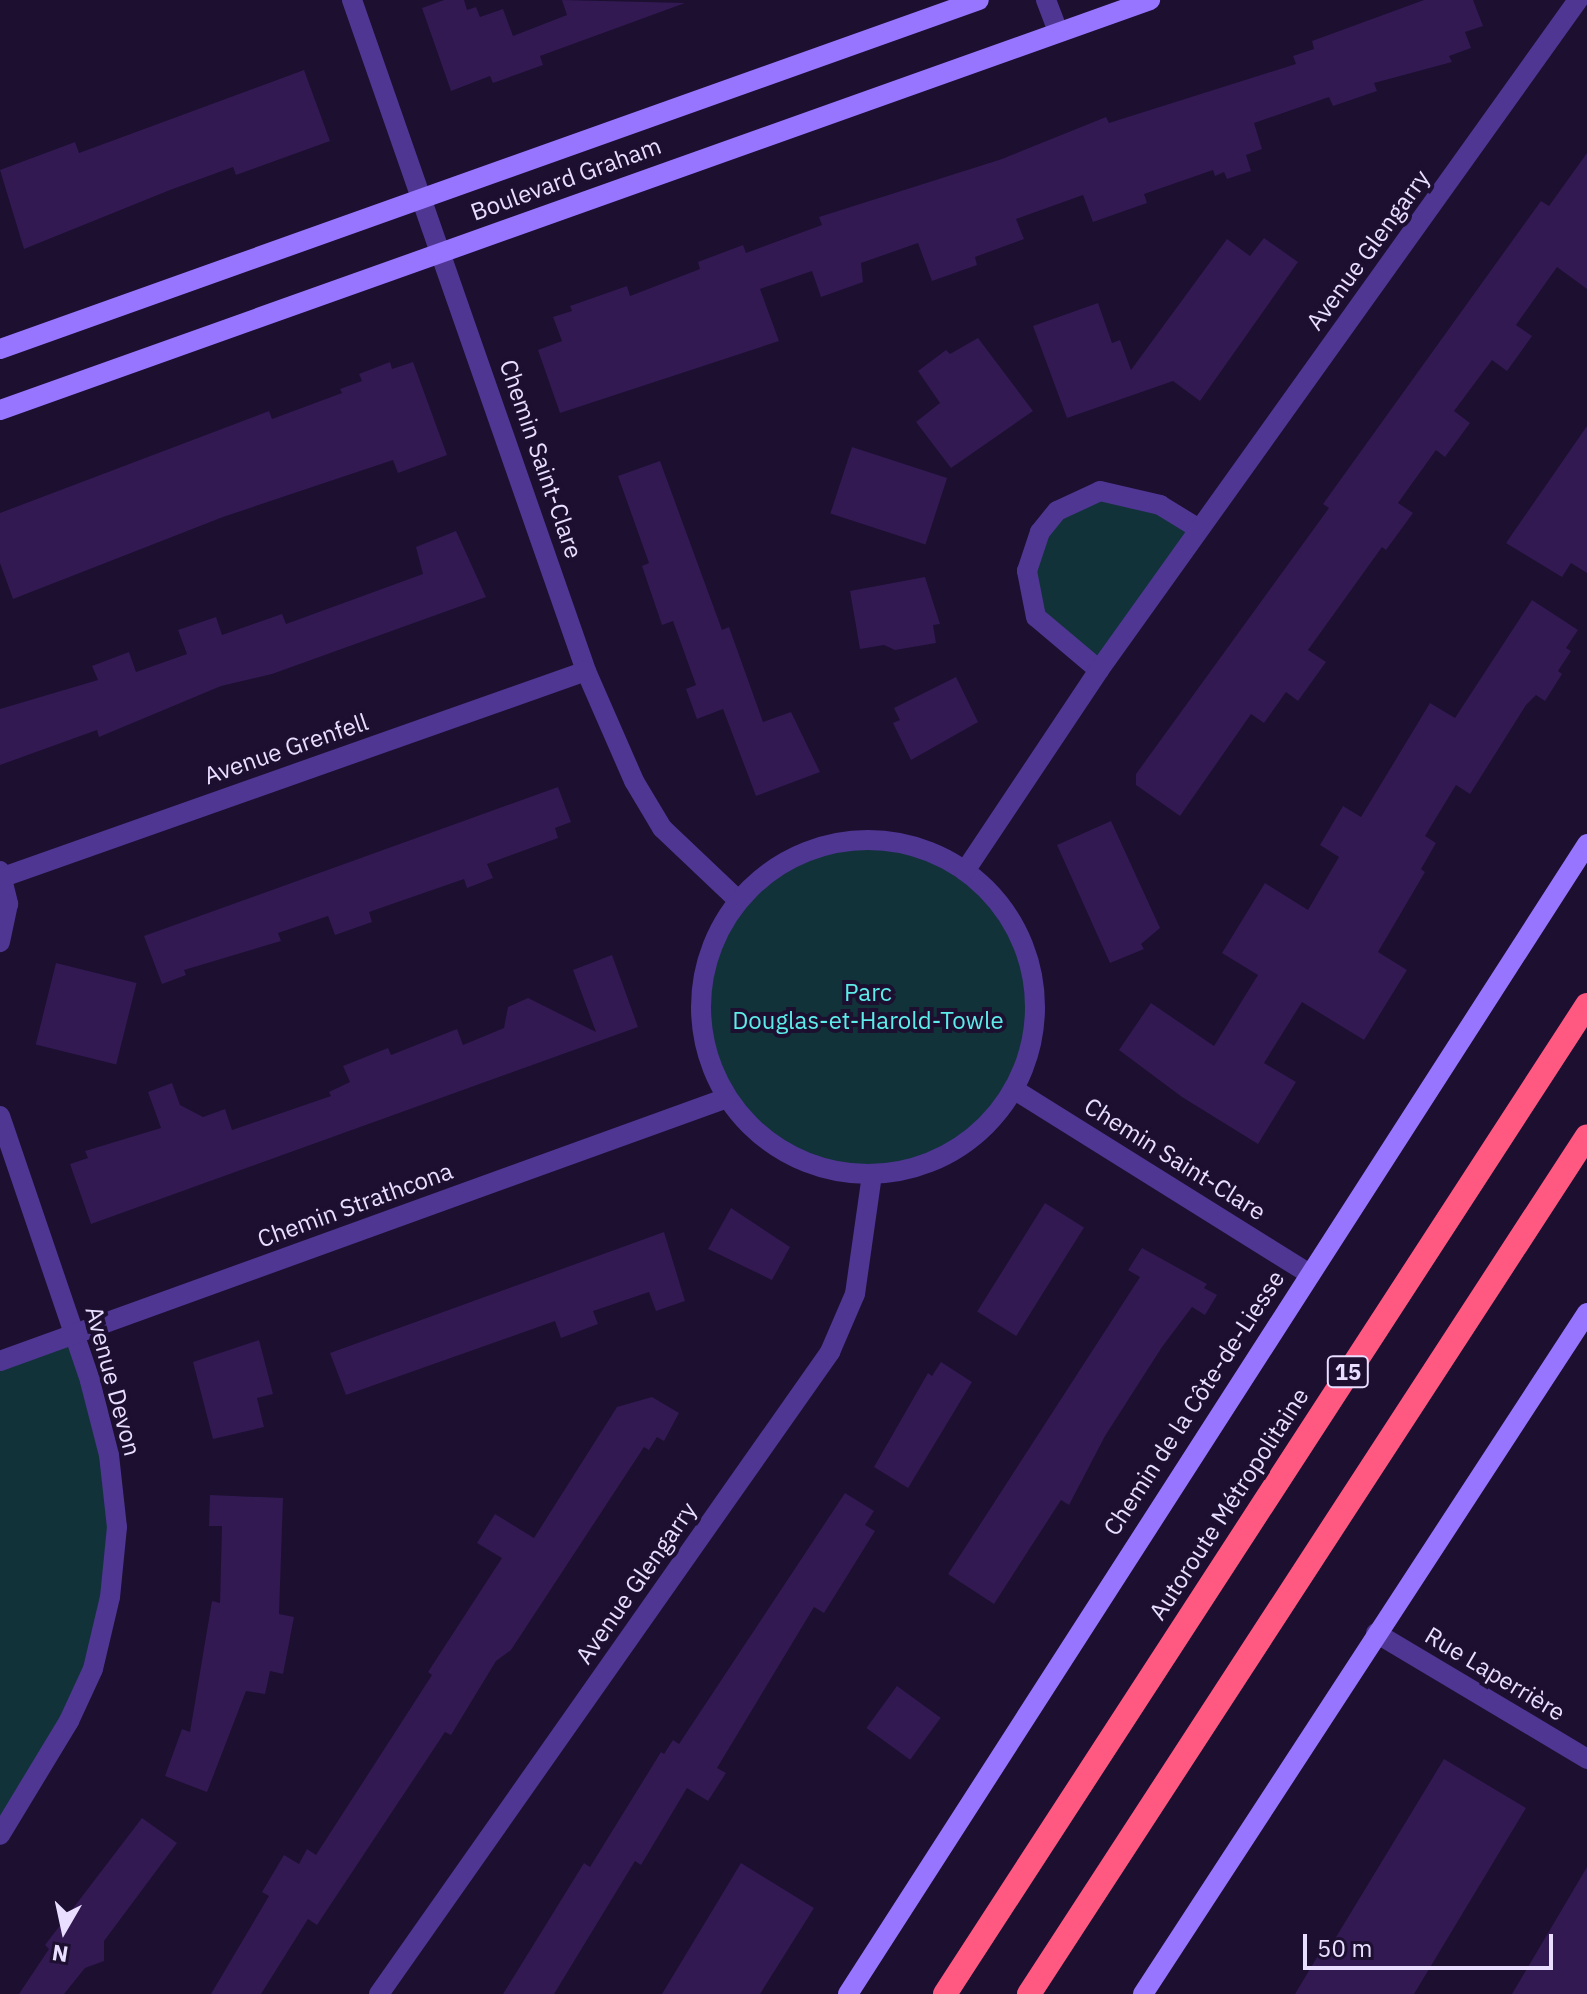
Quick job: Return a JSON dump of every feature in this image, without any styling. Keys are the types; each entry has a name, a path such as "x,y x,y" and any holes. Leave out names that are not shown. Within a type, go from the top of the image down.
{"highway":[{"name":"Autoroute Métropolitaine","path":"945,1994 1587,1005"},
{"path":"1029,1994 1587,1136"}],"street":[{"name":"Chemin Saint-Clare","path":"352,0 586,671 634,781 662,828 738,900"},
{"name":"Boulevard Graham","path":"0,349 979,0"},
{"path":"1046,0 1058,31"},
{"name":"Boulevard Graham","path":"0,410 1150,0"},
{"name":"Avenue Glengarry","path":"965,871 1099,670 1578,0"},
{"path":"1099,670 1053,637 1036,617 1027,571 1040,532 1057,511 1100,491 1160,505 1199,529"},
{"name":"Avenue Grenfell","path":"2,874 586,671"},
{"path":"870,840 920,848 965,871 993,895 1028,957 1035,990 1031,1047 1015,1090 989,1122 951,1152 916,1167 872,1174 831,1170 782,1150 752,1127 727,1098 708,1057 700,1013 707,961 738,900 775,867 821,846 870,840"},
{"name":"Chemin de la Côte-de-Liesse","path":"848,1994 1308,1273 1587,844"},
{"path":"0,942 8,904 2,874"},
{"name":"Chemin Saint-Clare","path":"1015,1090 1308,1273"},
{"name":"Chemin Strathcona","path":"0,1361 727,1098"},
{"name":"Avenue Devon","path":"0,1116 76,1333 109,1455 117,1527 110,1597 93,1669 69,1721 0,1835"},
{"name":"Avenue Glengarry","path":"379,1994 830,1352 855,1294 872,1174"},
{"path":"1143,1994 1587,1313"},
{"name":"Rue Laperrière","path":"1376,1633 1587,1759"}],"green space":[{"path":"1100,491 1199,529 1099,670 1075,653 1027,591 1040,532"},
{"name":"Parc Douglas-et-Harold-Towle","path":"868,840 900,844 932,853 961,869 986,889 1006,914 1022,943 1031,975 1035,1007 1031,1039 1022,1071 1006,1100 986,1125 961,1145 932,1161 900,1170 868,1174 836,1170 804,1161 775,1145 750,1125 730,1100 714,1071 705,1039 701,1007 705,975 714,943 730,914 750,889 775,869 804,853 836,844"},
{"path":"76,1333 117,1527 93,1669 0,1835 0,1361"}],"building":[{"path":"444,0 464,0 467,10 476,7 480,17 503,9 513,36 567,15 562,0 685,3 540,56 543,65 493,83 490,76 451,91 422,8"},
{"path":"1424,0 1473,0 1483,26 1465,32 1471,48 1449,56 1452,62 1374,83 1377,91 1333,106 1329,97 1254,123 1262,149 1246,155 1251,171 1227,179 1224,172 1215,176 1213,170 1144,194 1147,203 1093,222 1083,195 1016,219 1024,239 975,257 977,265 932,281 918,243 861,263 863,282 821,297 812,271 760,289 779,341 560,413 538,350 562,341 553,317 572,311 570,306 627,286 630,296 700,269 698,262 743,245 746,253 822,225 819,217 1002,159 1106,117 1109,123 1296,64 1293,56 1314,49 1312,41"},
{"path":"304,70 330,141 236,175 233,167 24,249 0,170 75,142 79,153"},
{"path":"1587,153 1587,289 1557,267 1516,325 1532,336 1507,371 1492,360 1454,411 1470,423 1445,457 1436,450 1398,503 1413,513 1386,550 1382,547 1308,650 1326,662 1298,701 1286,692 1264,723 1251,714 1180,816 1136,785 1136,774 1329,508 1323,504 1541,201 1549,206"},
{"path":"1264,238 1298,262 1200,401 1173,381 1067,418 1033,326 1098,303 1112,343 1120,340 1131,370 1227,239 1250,256"},
{"path":"978,338 1033,411 951,468 916,422 940,403 918,371 946,350 950,354"},
{"path":"390,362 392,369 413,362 447,455 398,473 393,460 223,517 13,599 0,563 0,513 269,411 272,419 342,393 340,389 362,381 359,374"},
{"path":"1587,426 1587,573 1571,563 1562,577 1506,543"},
{"path":"852,447 947,478 925,544 830,514"},
{"path":"660,461 722,630 729,627 763,722 791,712 820,772 756,796 723,709 697,719 686,689 696,685 673,621 662,625 642,566 649,563 618,476"},
{"path":"456,531 486,597 272,674 221,686 99,737 97,730 0,765 0,709 98,680 92,666 129,652 136,672 187,654 178,630 216,617 222,635 282,614 286,624 423,574 416,547"},
{"path":"925,577 940,624 933,625 936,643 895,650 884,645 860,649 850,591"},
{"path":"1532,600 1578,630 1566,648 1571,651 1558,671 1562,674 1545,701 1536,695 1526,705 1470,794 1456,785 1425,836 1436,843 1421,869 1425,872 1378,952 1407,970 1364,1040 1302,1002 1264,1063 1296,1082 1258,1144 1182,1097 1119,1050 1151,1003 1214,1046 1258,975 1222,953 1265,883 1308,910 1339,857 1320,845 1343,806 1361,817 1430,703 1455,718"},
{"path":"956,677 978,722 911,760 893,723 900,720 894,708"},
{"path":"558,787 571,822 555,828 558,838 487,864 493,878 467,888 464,879 369,912 372,922 335,935 328,916 278,933 281,941 184,970 186,975 162,984 144,936"},
{"path":"1111,821 1160,928 1141,944 1144,949 1110,963 1057,845"},
{"path":"612,955 638,1027 91,1224 70,1164 88,1158 85,1151 161,1128 148,1092 172,1083 180,1105 203,1117 225,1109 232,1130 331,1096 329,1092 350,1082 343,1066 388,1048 391,1055 457,1029 463,1045 504,1028 508,1007 528,998 596,1032 573,970"},
{"path":"56,963 137,983 116,1065 36,1045"},
{"path":"1045,1203 1084,1227 1016,1336 977,1312"},
{"path":"731,1208 790,1247 772,1280 708,1249"},
{"path":"664,1232 685,1301 656,1311 649,1292 593,1311 598,1324 561,1338 555,1321 346,1395 330,1353"},
{"path":"1142,1248 1207,1284 1204,1288 1217,1295 1205,1315 1192,1307 1162,1347 1105,1436 1069,1505 1061,1500 994,1604 948,1574 1140,1277 1128,1270"},
{"path":"259,1340 273,1394 257,1398 264,1427 213,1439 193,1362"},
{"path":"941,1362 972,1382 908,1488 874,1467 928,1373 932,1376"},
{"path":"652,1397 679,1413 664,1441 657,1437 649,1450 644,1447 511,1650 496,1661 451,1735 445,1732 317,1925 308,1919 261,1994 211,1994 269,1896 262,1892 284,1855 299,1864 307,1849 316,1855 432,1675 428,1672 502,1558 477,1543 495,1514 534,1538 617,1407"},
{"path":"845,1493 874,1511 865,1525 875,1531 824,1613 814,1607 717,1768 726,1773 708,1801 687,1788 641,1865 635,1861 554,1994 503,1994 584,1863 590,1867 661,1752 664,1754 673,1740 679,1744"},
{"path":"210,1495 283,1498 279,1614 294,1617 283,1674 270,1671 265,1694 246,1691 207,1792 165,1776 182,1729 190,1732 212,1601 220,1603 222,1526 209,1526"},
{"path":"897,1686 941,1718 910,1760 866,1728"},
{"path":"1444,1759 1526,1808 1414,1994 1295,1994 1322,1949 1327,1952"},
{"path":"142,1818 177,1843 104,1941 104,1961 85,1968 64,1994 19,1994 49,1949 45,1945"},
{"path":"741,1863 814,1908 760,1994 662,1994"},
{"path":"1587,1867 1587,1994 1512,1994"}]}
